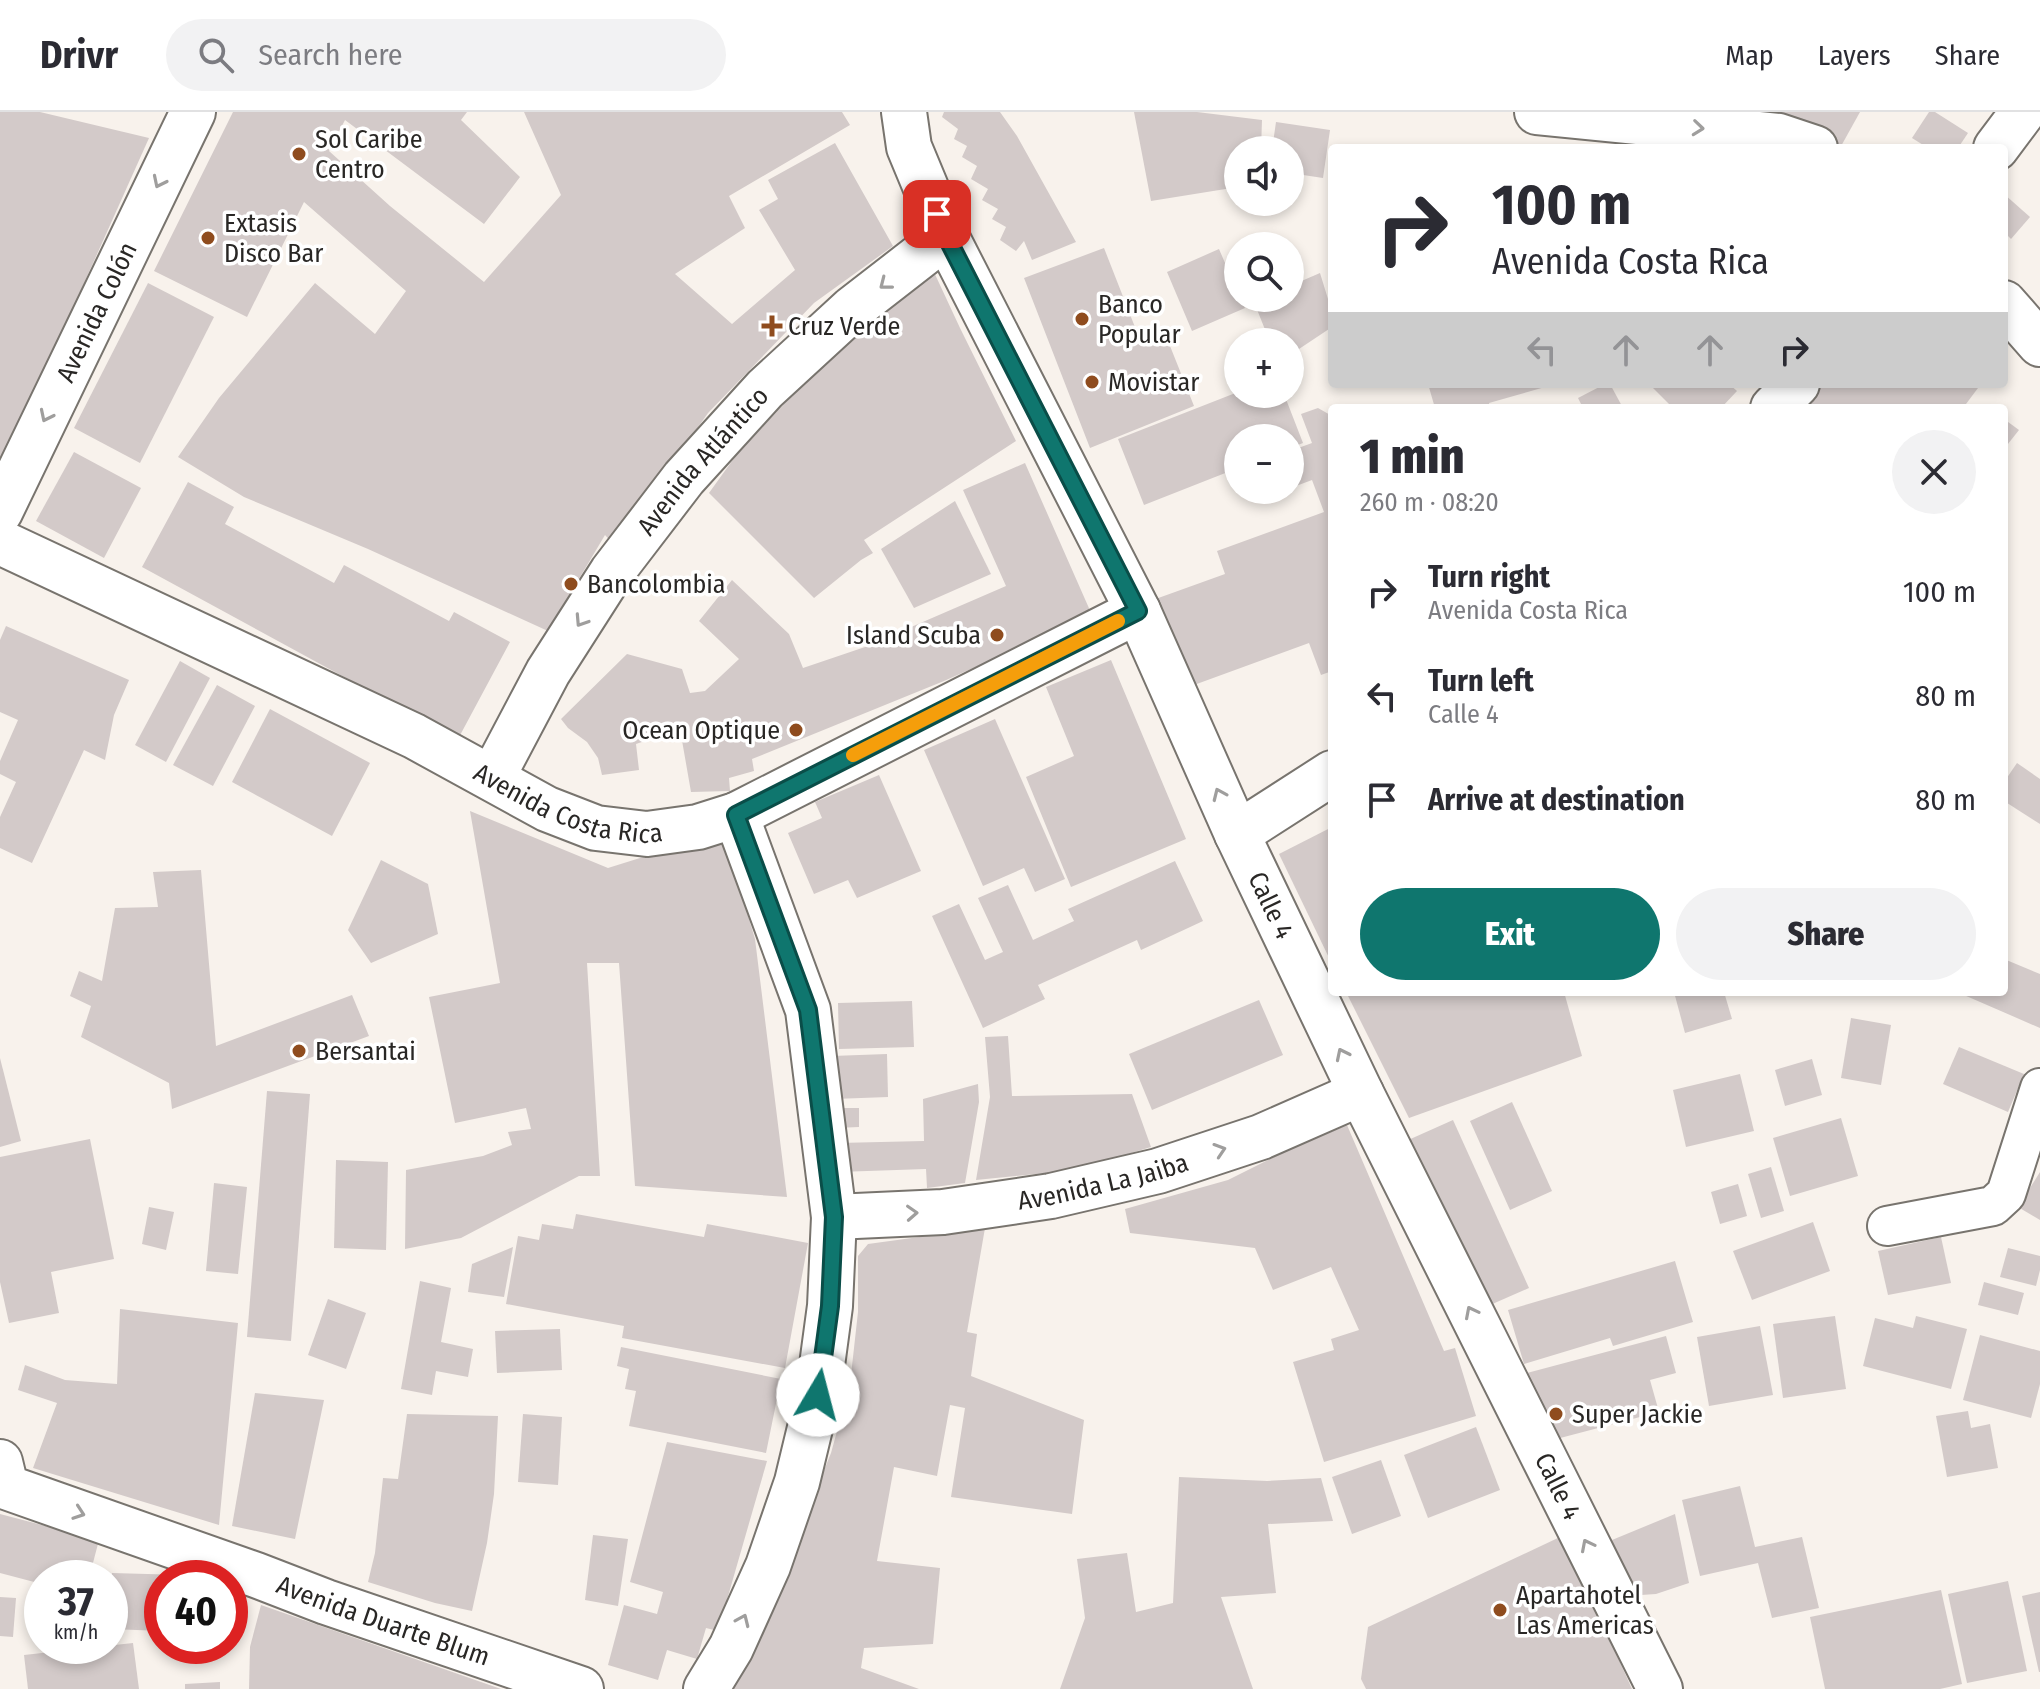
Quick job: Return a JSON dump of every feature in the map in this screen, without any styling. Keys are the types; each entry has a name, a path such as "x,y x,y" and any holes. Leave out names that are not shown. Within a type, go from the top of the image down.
{"main road":[{"name":"Avenida Colón","path":"0,512 193,112"},
{"name":"Calle 4","path":"904,112 909,147 946,236 1138,611 1237,834 1361,1093 1660,1689"},
{"path":"1537,112 1779,136 1803,144"},
{"path":"1999,144 2023,112"},
{"name":"Avenida Atlántico","path":"492,778 556,660 612,572 684,478 765,389 852,309 946,236"},
{"path":"2008,308 2040,344"},
{"path":"1777,404 1793,388"},
{"name":"Avenida Costa Rica","path":"0,542 414,736 547,809 596,828 647,834 698,827 736,815 1138,611"},
{"path":"1237,834 1328,776"},
{"path":"706,1689 731,1648 768,1566 797,1482 818,1395 828,1321 834,1217 808,1010 736,815"},
{"name":"Avenida La Jaiba","path":"834,1217 943,1212 1051,1196 1158,1171 1261,1137 1361,1093"},
{"name":"Avenida Duarte Blum","path":"3,1474 326,1602 581,1689"}],"street":[{"path":"1887,1226 1993,1206 2006,1194 2040,1088"}],"building":[{"path":"0,112 40,112 149,138 0,471"},
{"path":"233,112 467,112 461,120 520,177 484,224 345,120 329,151 390,206 484,282 561,195 524,112 842,112 850,125 729,196 745,228 675,274 732,324 795,270 759,210 778,199 768,180 835,143 893,246 814,303 708,413 615,546 605,535 548,631 368,549 244,497 178,457 219,398 315,283 375,334 406,291 304,202 247,317 154,271"},
{"path":"944,112 1000,112 1017,136 1076,242 1032,260 1024,241 1016,251 1000,240 1006,227 992,219 998,209 982,200 988,189 971,179 977,166 962,157 967,146 954,139 958,129 942,117"},
{"path":"1134,112 1197,112 1262,120 1261,136 1224,136 1224,189 1151,201"},
{"path":"1777,112 1860,112 1842,144 1833,144"},
{"path":"1929,112 1935,112 1968,133 1961,144 1922,144 1912,138"},
{"path":"1276,122 1330,130 1323,178 1304,175 1304,136 1274,136"},
{"path":"2008,198 2030,217 2011,239 2008,236"},
{"path":"1104,248 1142,345 1166,336 1194,406 1090,448 1024,278"},
{"path":"1219,249 1224,261 1224,312 1236,312 1192,331 1167,272"},
{"path":"933,270 1016,441 864,540 873,553 814,598 709,493 737,454 822,364"},
{"path":"1320,273 1328,299 1328,330 1304,346 1304,328 1264,328 1258,312 1304,312 1304,280"},
{"path":"148,283 214,317 140,463 74,428"},
{"path":"1429,388 1542,388 1489,404 1434,404"},
{"path":"1597,388 1612,388 1621,404 1581,404 1578,398"},
{"path":"1653,388 1734,388 1737,391 1725,404 1669,404"},
{"path":"1811,388 1978,388 1966,404 1795,404"},
{"path":"1224,397 1224,408 1289,408 1296,424 1224,424 1224,474 1144,505 1118,439"},
{"path":"1318,408 1328,414 1328,672 1321,675 1309,643 1183,689 1150,601 1225,574 1217,551 1324,512 1312,480 1304,483 1304,446 1312,443 1301,414"},
{"path":"2008,422 2019,430 2008,444"},
{"path":"74,452 141,488 104,558 36,521"},
{"path":"1025,463 1092,615 944,681 752,759 754,771 729,778 730,791 691,792 680,729 636,744 639,770 602,775 598,758 587,742 561,719 627,654 682,669 690,693 705,691 739,659 699,621 732,580 789,634 803,668 865,647 1006,586 963,490"},
{"path":"188,482 234,507 225,524 334,583 344,565 449,621 454,612 510,642 458,739 142,567"},
{"path":"955,501 991,574 914,608 881,549"},
{"path":"6,626 129,680 114,715 105,760 84,750 32,863 0,848 0,817 16,782 0,774 0,761 18,720 0,712 0,640"},
{"path":"1111,660 1186,839 1071,887 1026,777 1074,756 1046,687"},
{"path":"180,661 210,678 166,762 135,745"},
{"path":"217,685 255,706 213,786 173,765"},
{"path":"270,709 370,763 332,836 232,782"},
{"path":"995,719 1065,879 1035,892 1024,868 983,886 924,750"},
{"path":"2017,763 2040,779 2040,824 2008,804 2008,776"},
{"path":"879,775 921,871 857,898 848,880 814,894 788,833 822,818 815,802"},
{"path":"470,811 608,868 723,832 755,939 787,1197 635,1186 619,963 587,963 600,1176 579,1176 461,1238 405,1249 406,1170 483,1156 512,1145 508,1132 531,1129 526,1108 455,1123 429,997 500,983"},
{"path":"1328,829 1328,956 1279,854"},
{"path":"381,860 428,884 438,934 371,963 348,930"},
{"path":"1175,861 1203,921 1141,950 1137,940 1038,985 1045,999 983,1028 932,916 959,904 985,960 1003,952 978,898 1008,885 1033,940 1074,921 1068,909"},
{"path":"201,870 216,1046 352,995 369,1036 172,1109 169,1083 81,1037 91,1006 70,996 79,971 102,981 115,908 158,907 153,872"},
{"path":"2008,961 2040,974 2040,1028 1966,996 2008,996"},
{"path":"1348,996 1565,996 1582,1056 1409,1118"},
{"path":"1675,996 1725,996 1732,1019 1685,1033"},
{"path":"1259,1000 1283,1055 1152,1110 1129,1054"},
{"path":"912,1001 914,1047 839,1049 838,1003"},
{"path":"1851,1018 1891,1025 1881,1085 1841,1078"},
{"path":"1008,1036 1012,1096 1132,1094 1151,1147 1075,1170 976,1180 990,1097 985,1037"},
{"path":"1959,1047 2024,1074 2008,1112 1943,1084"},
{"path":"887,1054 888,1097 834,1099 832,1056"},
{"path":"0,1058 21,1141 0,1147"},
{"path":"1812,1059 1822,1095 1785,1106 1775,1070"},
{"path":"1740,1074 1754,1131 1686,1147 1673,1090"},
{"path":"978,1084 979,1102 965,1183 927,1188 926,1169 838,1172 838,1143 924,1141 923,1099"},
{"path":"267,1091 310,1094 291,1341 247,1337"},
{"path":"1512,1102 1552,1191 1510,1210 1470,1121"},
{"path":"835,1108 859,1108 859,1127 836,1128"},
{"path":"1841,1118 1858,1176 1790,1196 1773,1138"},
{"path":"1453,1120 1529,1288 1481,1309 1406,1141"},
{"path":"1347,1125 1444,1351 1455,1348 1476,1416 1324,1462 1293,1362 1334,1350 1331,1339 1359,1330 1331,1267 1273,1290 1255,1248 1130,1233 1125,1209 1228,1180"},
{"path":"90,1139 114,1259 51,1272 59,1313 9,1323 0,1282 0,1157"},
{"path":"336,1160 388,1162 386,1250 334,1248"},
{"path":"1771,1167 1784,1211 1761,1218 1748,1174"},
{"path":"2040,1172 2040,1220 2018,1207"},
{"path":"214,1183 247,1187 238,1274 206,1271"},
{"path":"1738,1184 1747,1216 1720,1224 1711,1192"},
{"path":"149,1207 174,1212 166,1250 142,1244"},
{"path":"576,1214 704,1237 707,1224 808,1243 785,1368 622,1338 624,1326 506,1304 518,1236 539,1240 542,1224 573,1229"},
{"path":"1813,1222 1830,1271 1752,1300 1733,1251"},
{"path":"985,1228 967,1332 977,1334 971,1376 1084,1420 1072,1514 951,1497 965,1408 950,1405 937,1476 894,1467 877,1561 940,1568 933,1644 864,1648 861,1668 919,1689 727,1689 792,1550 831,1453 850,1384 858,1312 858,1256 868,1244"},
{"path":"1941,1237 1951,1283 1888,1295 1878,1251"},
{"path":"513,1247 504,1297 468,1292 472,1264"},
{"path":"2008,1248 2040,1256 2036,1286 2000,1277"},
{"path":"1675,1261 1693,1322 1613,1346 1610,1338 1524,1364 1508,1310"},
{"path":"420,1281 451,1288 441,1342 473,1349 468,1377 436,1371 432,1395 401,1389"},
{"path":"1984,1282 2024,1293 2018,1315 1978,1305"},
{"path":"328,1299 366,1313 346,1369 308,1355"},
{"path":"120,1309 238,1323 219,1525 33,1468 57,1403 18,1390 25,1365 65,1380 117,1384"},
{"path":"1835,1316 1846,1389 1783,1398 1773,1324"},
{"path":"1916,1316 1967,1329 1951,1389 1863,1366 1875,1318 1913,1328"},
{"path":"1760,1326 1773,1395 1709,1406 1697,1337"},
{"path":"560,1329 562,1370 497,1373 495,1331"},
{"path":"1980,1335 2040,1351 2040,1384 2031,1418 1963,1400"},
{"path":"1666,1336 1676,1373 1650,1380 1659,1412 1545,1442 1527,1373"},
{"path":"621,1347 781,1379 766,1453 629,1426 636,1391 625,1389 629,1369 617,1366"},
{"path":"255,1393 324,1400 295,1539 232,1526"},
{"path":"1968,1411 1971,1428 1990,1424 1998,1468 1947,1477 1936,1416"},
{"path":"407,1414 498,1416 494,1494 472,1611 368,1582 375,1553 383,1478 398,1479"},
{"path":"523,1414 562,1417 558,1485 518,1482"},
{"path":"1476,1427 1500,1490 1428,1518 1404,1455"},
{"path":"667,1442 767,1461 718,1631 706,1628 697,1659 667,1650 658,1680 608,1665 624,1605 657,1614 663,1592 630,1582"},
{"path":"1381,1460 1401,1516 1352,1534 1332,1477"},
{"path":"1179,1477 1267,1481 1321,1478 1333,1521 1268,1524 1276,1593 1221,1597 1253,1689 1060,1689 1085,1618 1077,1559 1127,1553 1136,1612 1173,1603"},
{"path":"1740,1486 1755,1547 1802,1537 1819,1608 1772,1618 1758,1563 1700,1576 1682,1500"},
{"path":"0,1514 99,1540 94,1560 24,1560 24,1579 0,1573"},
{"path":"1675,1514 1689,1583 1656,1594 1641,1595 1630,1589 1612,1540"},
{"path":"593,1535 628,1539 618,1606 585,1600"},
{"name":"Apartahotel Las Americas","path":"1560,1537 1632,1689 1366,1689 1361,1679 1368,1627"},
{"path":"128,1573 144,1574 144,1630 128,1630"},
{"path":"2008,1581 2027,1671 1967,1683 1948,1594"},
{"path":"1941,1590 1962,1684 1940,1689 1825,1689 1810,1617"},
{"path":"2040,1592 2040,1672 2039,1672 2022,1596"},
{"path":"0,1597 16,1598 13,1637 0,1636"},
{"path":"261,1605 501,1689 249,1689 250,1647"},
{"path":"133,1643 139,1689 28,1689 25,1664 128,1664 128,1644"},
{"path":"220,1682 220,1689 185,1689 185,1684"}],"slow traffic":[{"path":"853,755 1118,621"}],"place":[{"name":"Sol Caribe Centro","path":"299,154"},
{"name":"Extasis Disco Bar","path":"208,238"},
{"name":"Banco Popular","path":"1082,319"},
{"name":"Cruz Verde","path":"772,326"},
{"name":"Movistar","path":"1092,382"},
{"name":"Bancolombia","path":"571,584"},
{"name":"Island Scuba","path":"997,635"},
{"name":"Ocean Optique","path":"796,730"},
{"name":"Bersantai","path":"299,1051"},
{"name":"Super Jackie","path":"1556,1414"},
{"name":"Apartahotel Las Americas","path":"1500,1610"}],"route":[{"path":"818,1395 830,1306 834,1217 808,1010 736,815 1138,611 937,214"}]}
